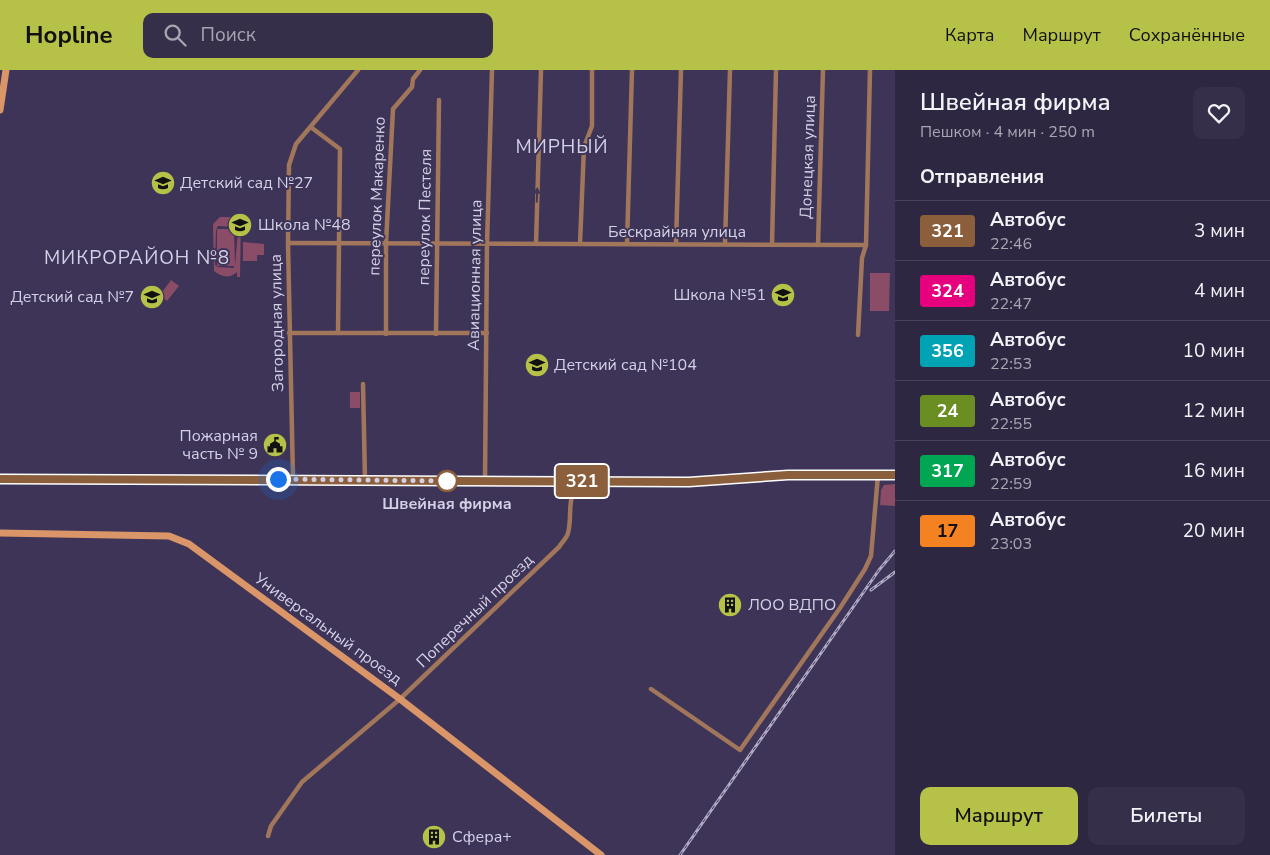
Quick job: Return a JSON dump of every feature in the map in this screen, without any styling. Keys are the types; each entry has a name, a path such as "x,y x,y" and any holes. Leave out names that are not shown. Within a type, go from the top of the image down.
{"main road":[{"path":"0,478 689,482 788,475 895,475"}],"street":[{"path":"0,110 6,70"},
{"name":"Загородная улица","path":"293,479 288,243 292,153 296,144 312,128 358,70"},
{"name":"переулок Макаренко","path":"386,334 386,243 393,109 412,87 413,79 420,70"},
{"name":"Авиационная улица","path":"485,481 487,244 492,70"},
{"path":"536,244 541,70"},
{"path":"580,244 584,147 592,126 592,70"},
{"path":"627,244 632,70"},
{"path":"676,244 681,70"},
{"path":"725,244 730,70"},
{"path":"772,244 776,70"},
{"name":"Донецкая улица","path":"818,245 823,70"},
{"path":"858,335 862,258 866,245 870,70"},
{"name":"переулок Пестеля","path":"436,334 439,100"},
{"path":"312,128 340,149 337,243 338,333"},
{"name":"Бескрайняя улица","path":"288,243 866,245"},
{"path":"289,333 487,333"},
{"path":"363,384 365,480"},
{"path":"651,689 740,750 845,602 865,570 871,556 878,475"},
{"name":"Поперечный проезд","path":"268,836 272,826 302,782 400,700 559,547 568,534 570,498 562,481"},
{"path":"570,498 573,489 582,481"},
{"name":"Универсальный проезд","path":"0,533 169,536 189,544 400,700 601,855"}],"shaded area":[{"path":"220,217 232,217 237,220 237,218 241,218 240,277 237,277 237,272 231,276 226,276 214,271 213,224","holes":["218,226 235,227 238,231 235,266 234,229 217,229 217,266 234,266 234,268 218,267 215,265 216,230"]},
{"path":"243,242 264,244 264,255 257,255 257,261 243,261"},
{"path":"870,273 890,273 889,311 870,311"},
{"path":"171,280 179,286 167,301 160,295"},
{"path":"350,392 360,392 360,408 350,408"},
{"path":"895,484 895,506 880,505 881,490 884,485"}],"railway":[{"path":"680,855 879,570 895,551"},
{"path":"871,590 895,572"}],"bus line":[{"name":"321","path":"0,479 180,478 689,482 788,475 895,475"}],"place":[{"name":"Детский сад №27","path":"163,183"},
{"name":"Школа №48","path":"240,225"},
{"name":"Школа №51","path":"783,295"},
{"name":"Детский сад №7","path":"152,297"},
{"name":"Детский сад №104","path":"537,365"},
{"name":"Пожарная часть № 9","path":"275,445"},
{"name":"Швейная фирма","path":"447,481"},
{"name":"ЛОО ВДПО","path":"730,605"},
{"name":"Сфера+","path":"434,837"}],"district":[{"name":"МИРНЫЙ","path":"562,147"},
{"name":"МИКРОРАЙОН №8","path":"137,258"}],"route":[{"path":"278,479 447,481"}]}
